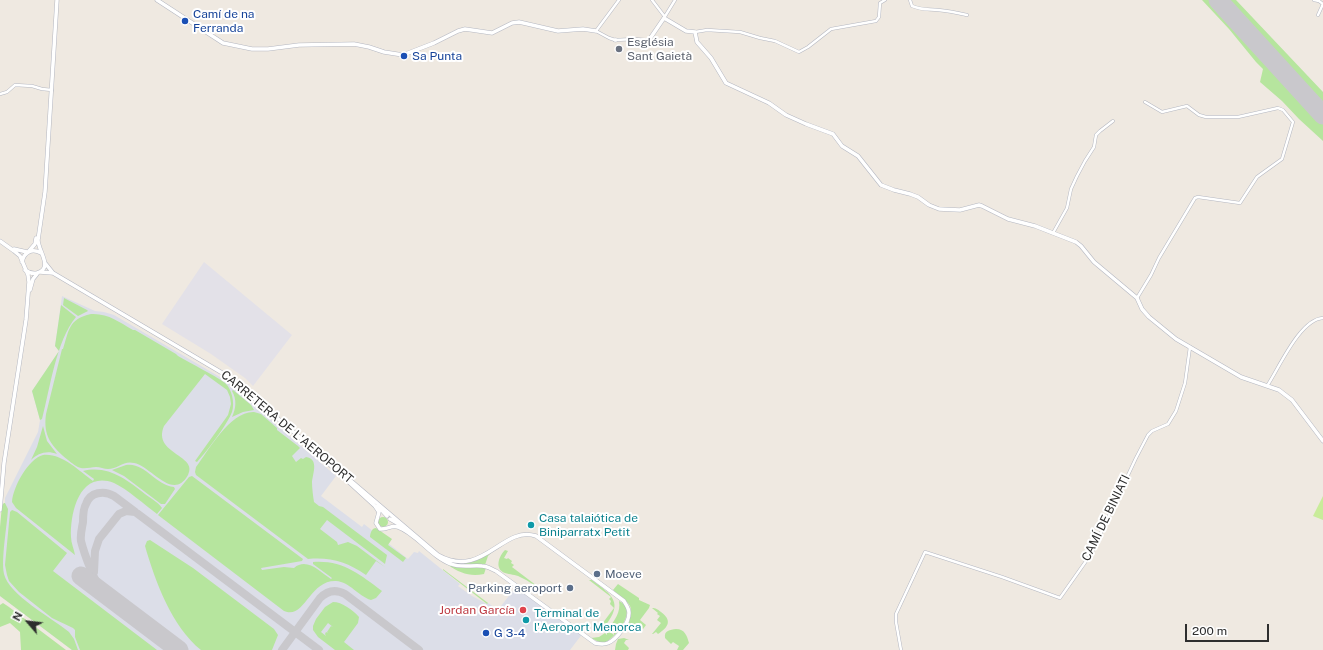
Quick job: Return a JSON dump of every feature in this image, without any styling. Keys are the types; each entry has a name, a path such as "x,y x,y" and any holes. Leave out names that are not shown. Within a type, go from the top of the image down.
{"main road":[{"path":"0,510 6,455 28,301 32,282 44,268 45,263 45,258 39,248 38,240 45,181 57,0"},
{"path":"157,0 223,43 252,49 268,49 299,45 354,44 370,47 384,52 403,55 434,43 458,31 466,29 492,33 514,22 558,31 583,29 596,31"},
{"path":"649,40 664,18 686,31 695,32 698,44 711,58 726,83 769,103 786,115 833,134 842,146 858,156 878,182 884,187 918,197 929,205 939,209 960,210 979,205 1008,219 1053,233 1079,244 1094,262 1124,289 1137,298 1142,309 1158,325 1176,339 1240,377 1279,390 1289,397 1323,442"},
{"path":"29,252 35,244 45,181"},
{"path":"0,241 20,256 28,277 28,301"},
{"path":"10,248 22,252 29,252"},
{"path":"22,263 24,255 29,252 35,250 41,253"},
{"name":"CARRETERA DE L'AEROPORT","path":"45,263 53,273 229,377 436,554 458,562 470,561 520,536 528,535 539,538 624,601 629,614 626,623 620,633 606,644 588,640 506,577 496,571 488,567 452,565 439,559 404,530 396,527 388,528"},
{"path":"25,270 32,274 39,272"},
{"name":"CARRETERA DE L'AEROPORT","path":"39,272 53,273"},
{"path":"305,442 375,506 379,512 376,523 378,527 382,529 388,528 390,519"},
{"path":"358,486 390,519 412,534"},
{"path":"377,519 381,515 387,516"}],"street":[{"path":"619,0 596,31 616,40 649,40"},
{"path":"652,0 664,18 675,0"},
{"path":"695,32 707,30 740,32 775,41 799,52 808,47 830,29 876,21 879,17 880,3 885,0"},
{"path":"910,0 912,6 918,9 928,11 937,10 967,15"},
{"path":"1314,0 1320,1 1323,4 1318,14 1323,10"},
{"path":"0,94 7,92 15,85 32,86 52,90"},
{"path":"1137,298 1194,199 1198,197 1240,203 1257,177 1282,159 1293,123 1293,120 1283,110 1278,108 1238,117 1206,117 1199,115 1187,106 1162,112 1145,102"},
{"path":"1053,233 1067,208 1071,189 1094,147 1096,136 1113,121"},
{"path":"1267,386 1283,360 1287,349 1291,346 1304,328 1318,318 1323,318"},
{"name":"CAMÍ DE BINIATI","path":"901,650 896,614 925,552 1060,598 1091,554 1148,435 1152,431 1168,424 1176,411 1185,383 1190,347"}],"shaded area":[{"path":"204,262 292,335 253,386 245,378 211,354 162,324"},
{"path":"62,296 95,311 114,315 225,380 336,476 321,496 362,527 364,524 408,559 414,552 418,553 419,551 460,584 458,586 472,596 487,604 488,603 498,610 518,584 583,633 570,650 72,650 0,596 0,538 3,507 5,498 38,432 40,420 32,391 59,351 55,346"}],"green space":[{"path":"1202,0 1212,0 1323,121 1323,141 1260,82 1263,69"},
{"path":"1225,0 1236,0 1323,92 1323,106"},
{"path":"64,298 88,311 78,316 63,305"},
{"path":"61,305 76,317 63,339 59,351 55,346"},
{"path":"91,314 103,315 135,330 220,379 225,383 231,392 233,400 232,412 221,431 197,462 195,461 228,415 231,404 227,390 205,374 164,426 162,435 164,443 169,449 182,458 190,468 188,475 182,482 176,485 169,484 141,465 130,462 112,469 79,467 74,465 57,450 47,435 45,422 46,414 68,331 78,319"},
{"path":"59,351 54,366 42,419 40,420 32,391"},
{"path":"233,390 251,405 254,410 243,412 232,417 235,404"},
{"path":"254,412 261,414 277,428 277,430 300,448 292,456 296,462 301,458 303,459 306,457 313,460 314,467 312,482 314,502 323,507 387,555 385,564 327,520 320,529 337,542 338,545 348,542 357,546 385,567 376,561 366,575 338,561 308,559 196,475 196,467 229,424 245,413"},
{"path":"43,426 47,441 57,454 50,452 43,453 31,460 37,447"},
{"path":"43,455 50,455 63,460 93,481 94,479 83,471 101,470 116,475 131,483 162,508 157,514 130,493 114,483 102,481 93,482 85,488 79,496 75,506 71,527 71,539 75,555 16,508 12,502 15,489 22,474 32,462"},
{"path":"126,465 139,467 161,482 174,487 175,489 165,504 161,504 124,476 112,470"},
{"path":"192,476 303,559 302,561 261,568 262,570 284,567 294,568 304,564 313,567 331,579 332,578 313,564 313,562 333,563 350,569 382,591 376,598 371,600 346,584 336,581 327,582 313,592 297,610 291,612 284,611 158,515 189,477"},
{"path":"1323,496 1323,520 1313,516"},
{"path":"4,503 8,509 3,567 4,574 8,582 22,598 69,632 74,639 78,650 72,650 0,596 0,527 2,505"},
{"path":"12,510 17,512 67,553 53,571 157,650 80,650 75,637 75,630 73,628 52,618 19,592 9,581 5,565 10,512"},
{"path":"383,517 388,522 383,527 378,522"},
{"path":"376,528 392,539 388,545 406,558 403,562 370,537 373,529"},
{"path":"150,540 193,568 274,629 278,635 272,650 201,650 181,629 159,588 145,546 147,541"},
{"path":"505,550 508,551 504,558 508,558 512,561 511,563 514,565 512,567 545,592 544,593 533,584 516,575 507,574 500,569 499,559"},
{"path":"492,552 488,556 485,565 464,565 464,563 473,561"},
{"path":"448,565 486,568 484,574 470,575"},
{"path":"443,569 488,603 487,604"},
{"path":"589,580 592,580 605,590 610,595 613,600 615,605 611,618 605,626 602,624 614,608 610,604 611,601 609,599 611,597"},
{"path":"618,584 639,598 639,600 650,605 640,620 646,625 643,629 638,626 635,628 635,632 632,632 630,629 630,606 613,590"},
{"path":"619,601 627,610 624,622 616,634 606,642 599,642 591,638 599,637 605,633 607,635 607,630 614,635 614,633 608,629 618,612"},
{"path":"333,602 340,603 351,609 359,617 358,623 344,642 354,650 335,650 318,637 313,630 316,619 325,607","holes":["328,623 333,627 331,626 327,632 328,633 326,632 326,636 321,632"]},
{"path":"3,603 66,650 21,650 20,632 10,623 0,627 0,605"},
{"path":"652,608 661,612 668,621 665,629 658,634 656,632 652,634 661,623 657,620 660,616"},
{"path":"676,629 684,632 689,643 683,650 677,650 679,646 673,642 671,644 665,638 666,632"},
{"path":"624,638 629,640 626,640 624,643 629,648 628,650 615,650 618,639"}],"taxiway":[{"path":"103,592 90,568 81,541 85,506 88,500 98,493 106,493 114,496 319,650"},
{"path":"94,572 95,551 99,539 119,514 126,511 135,512"},
{"path":"282,650 320,598 326,593 332,591 338,591 345,594 419,650"}],"runway":[{"path":"1218,0 1323,115"},
{"path":"81,576 179,650"}],"place":[{"name":"Camí de na Ferranda","path":"185,21"},
{"name":"Església Sant Gaietà","path":"619,49"},
{"name":"Sa Punta","path":"404,56"},
{"name":"Casa talaiótica de Biniparratx Petit","path":"531,525"},
{"name":"Moeve","path":"597,574"},
{"name":"Parking aeroport","path":"570,588"},
{"name":"Jordan García","path":"523,610"},
{"name":"Terminal de l'Aeroport Menorca","path":"526,620"},
{"name":"G 3-4","path":"486,633"}]}
